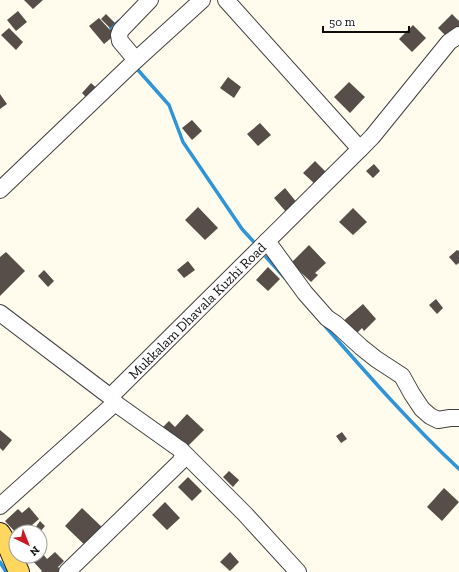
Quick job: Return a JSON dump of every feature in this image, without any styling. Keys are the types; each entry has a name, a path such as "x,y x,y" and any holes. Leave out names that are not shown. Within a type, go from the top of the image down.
{"main road":[{"path":"0,533 7,544 19,572"}],"street":[{"path":"136,60 120,42 119,35 121,30 150,0"},
{"path":"0,190 136,60 202,0"},
{"path":"226,0 360,149"},
{"name":"Mukkalam Dhavala Kuzhi Road","path":"0,506 113,400 114,393 372,137 449,42 459,35"},
{"path":"267,241 305,293 327,318 376,359 402,376 422,409 430,416 438,420 459,418"},
{"path":"0,313 181,450 245,514 298,572"},
{"path":"67,572 180,462 183,456 181,450"}],"building":[{"path":"24,0 43,0 33,9"},
{"path":"18,11 27,22 16,31 7,20"},
{"path":"106,14 115,23 110,28 101,19"},
{"path":"452,14 459,21 459,41 455,45 438,28"},
{"path":"99,18 110,30 117,24 122,29 104,44 89,26"},
{"path":"413,25 426,38 412,52 399,39"},
{"path":"9,28 23,42 16,50 1,35"},
{"path":"228,77 241,87 234,98 220,88"},
{"path":"349,82 365,97 350,113 334,97"},
{"path":"91,83 101,92 91,102 82,93"},
{"path":"0,94 7,104 0,109"},
{"path":"192,120 202,131 192,140 182,128"},
{"path":"260,123 271,135 258,146 247,134"},
{"path":"315,161 327,173 316,185 303,173"},
{"path":"374,164 380,171 373,178 366,171"},
{"path":"285,188 298,204 287,213 274,198"},
{"path":"198,207 218,228 205,240 185,220"},
{"path":"353,208 367,222 353,235 339,222"},
{"path":"309,245 326,263 315,273 318,275 311,282 291,263"},
{"path":"457,250 459,251 459,263 456,265 449,257"},
{"path":"6,252 25,271 0,296 0,257"},
{"path":"188,261 195,270 184,278 177,270"},
{"path":"268,267 280,279 268,291 256,280"},
{"path":"44,270 54,281 48,287 38,276"},
{"path":"436,299 443,308 437,314 429,305"},
{"path":"363,304 376,319 364,331 362,328 353,337 341,323"},
{"path":"187,414 204,430 184,450 161,429 169,421 175,427"},
{"path":"0,430 12,440 3,451 0,448"},
{"path":"342,432 347,439 341,443 336,436"},
{"path":"229,471 239,480 233,487 223,477"},
{"path":"188,477 202,491 192,501 178,487"},
{"path":"444,488 459,502 442,521 427,507"},
{"path":"165,502 180,518 167,530 152,515"},
{"path":"29,507 39,519 33,524 8,524 5,521 18,509 22,513"},
{"path":"82,508 106,531 89,549 65,526"},
{"path":"55,552 64,561 58,567 60,569 58,572 41,572 42,571 36,564 48,564 48,558"},
{"path":"230,552 239,562 230,571 220,562"}],"waterway":[{"path":"113,33 111,28 119,21"},
{"path":"138,70 169,105 183,142 242,229 253,241"},
{"path":"266,257 285,278"},
{"path":"325,326 407,417 459,469"},
{"path":"0,562 6,572"}]}
